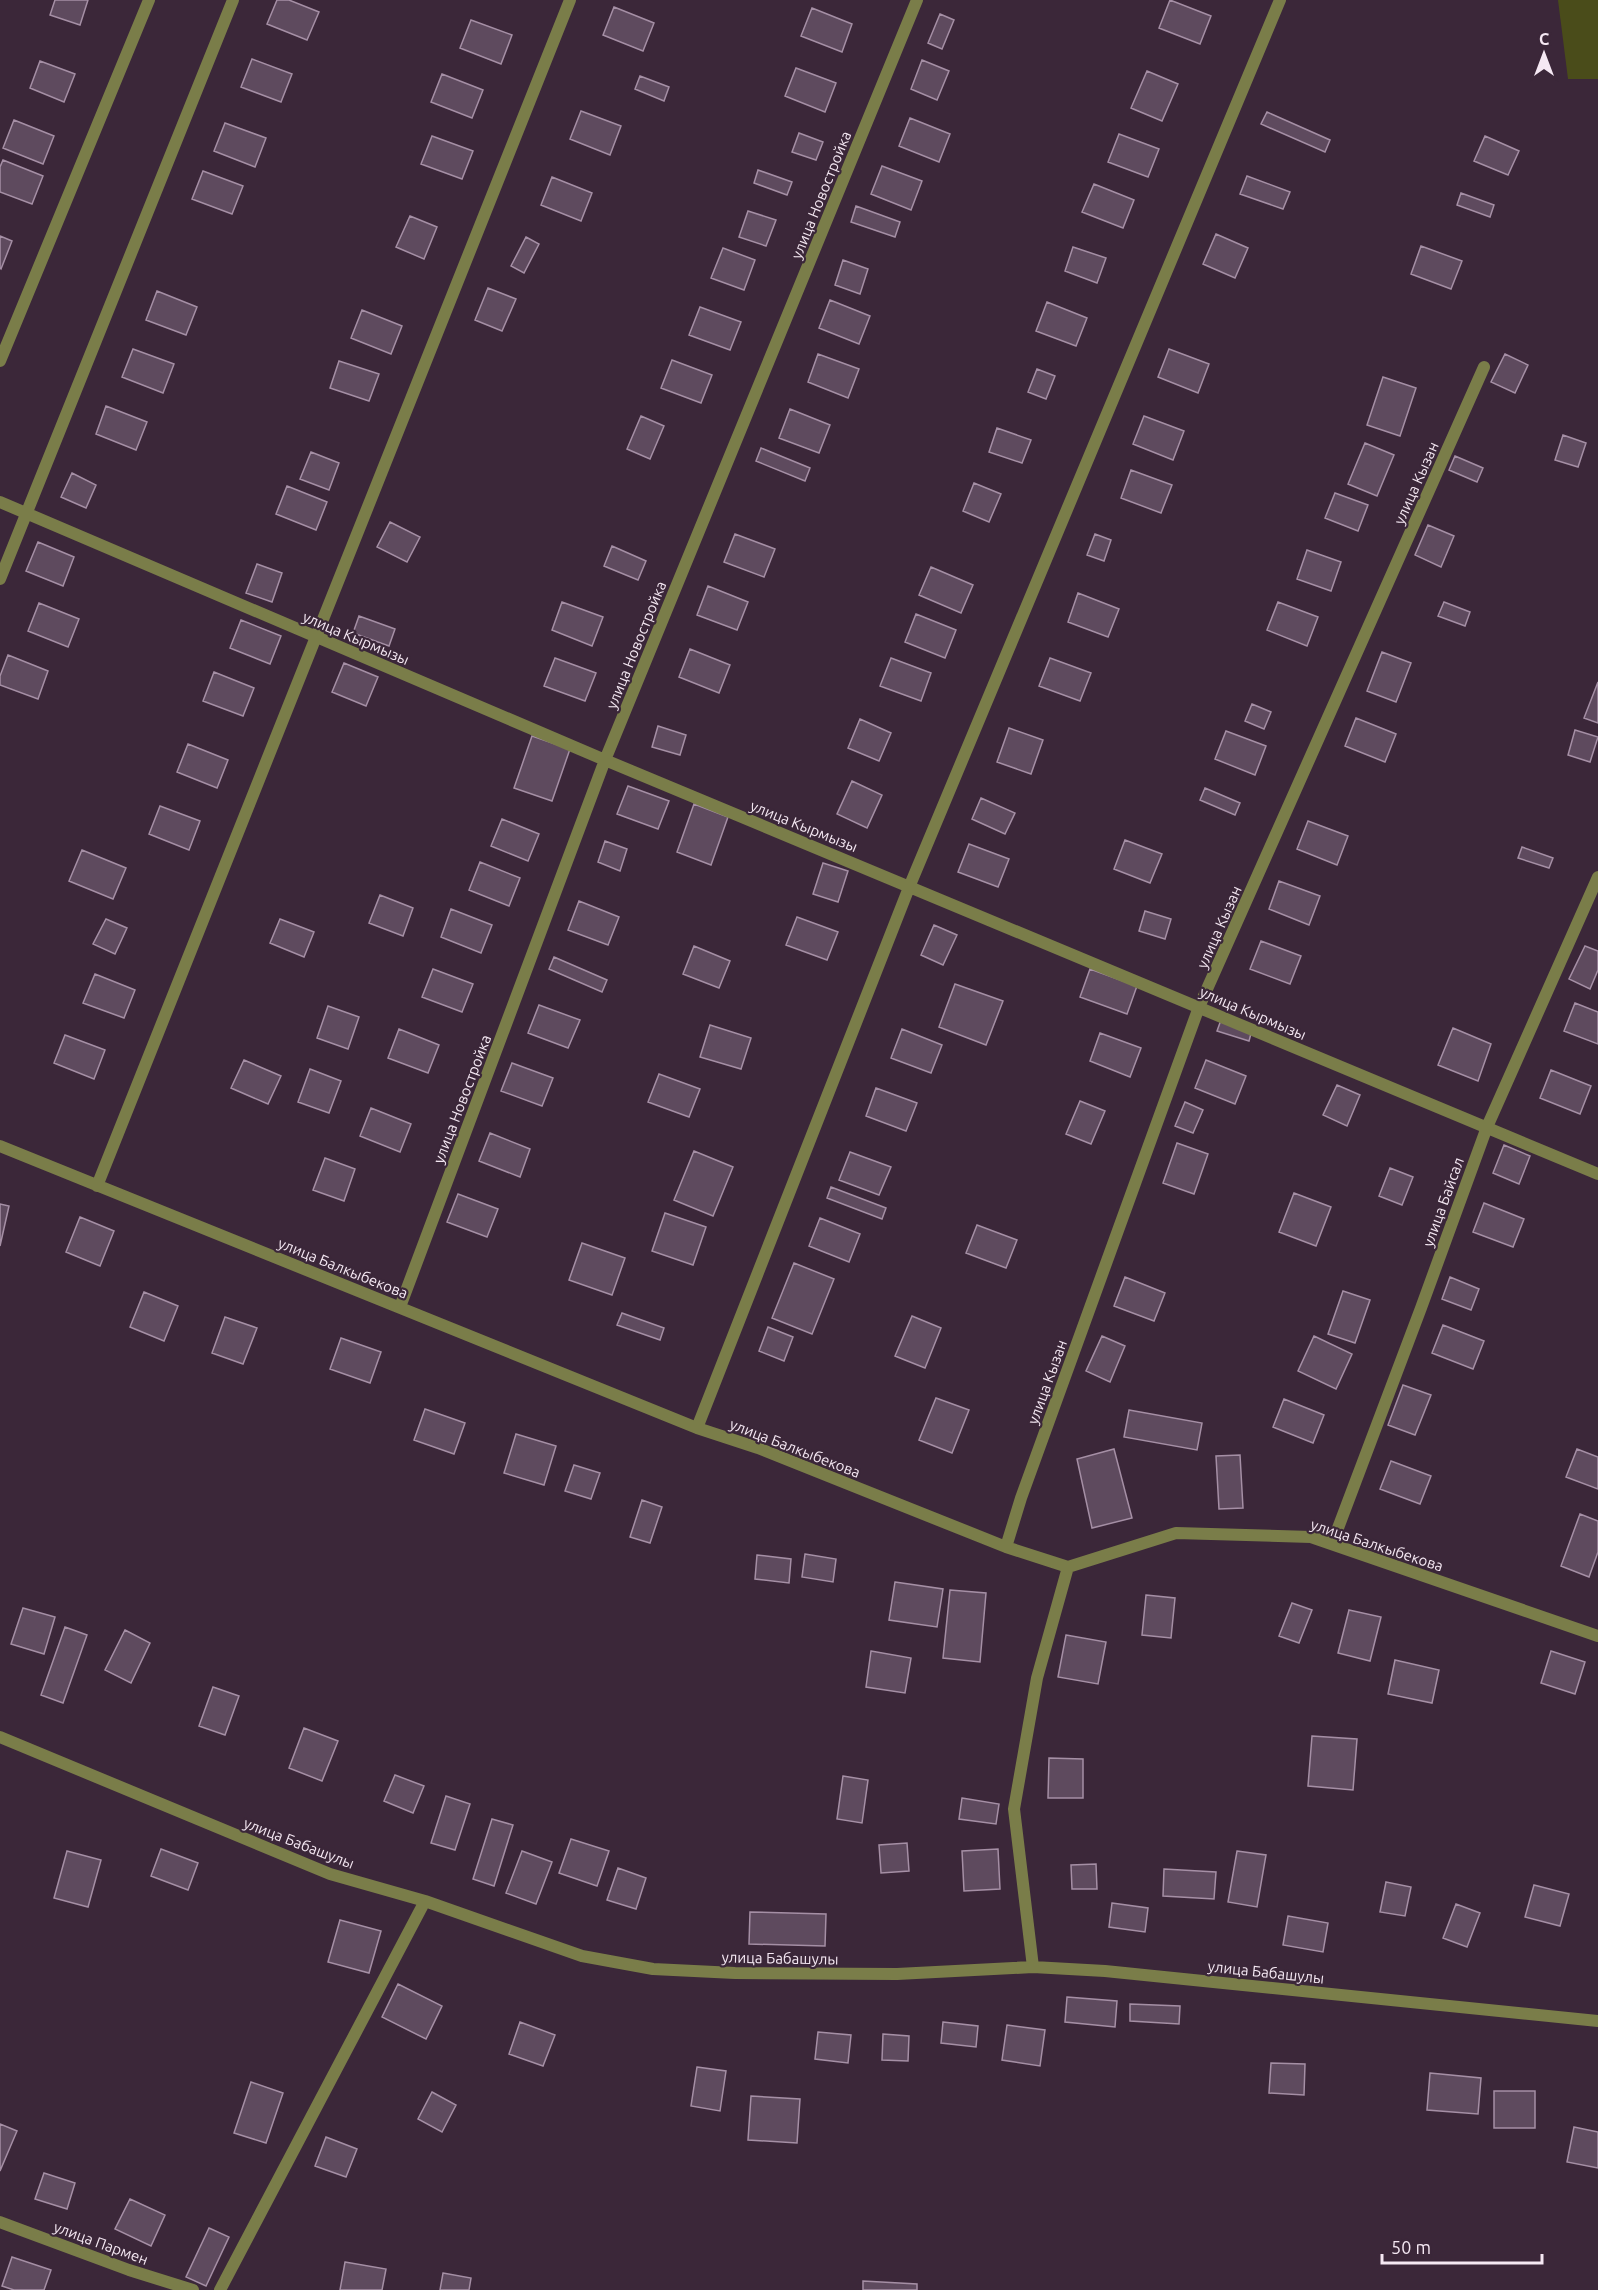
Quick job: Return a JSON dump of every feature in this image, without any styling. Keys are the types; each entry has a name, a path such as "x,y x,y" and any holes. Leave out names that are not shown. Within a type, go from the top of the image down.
{"street":[{"path":"0,361 149,0"},
{"path":"0,579 233,0"},
{"path":"97,1186 570,0"},
{"name":"улица Новостройка","path":"400,1307 605,760 917,0"},
{"path":"697,1428 910,885 1280,0"},
{"name":"улица Кызан","path":"1006,1547 1020,1498 1199,1007 1484,367"},
{"name":"улица Кырмызы","path":"0,502 605,760 910,885 1598,1174"},
{"name":"улица Байсал","path":"1332,1544 1486,1127 1598,877"},
{"name":"улица Балкыбекова","path":"0,1146 697,1428 759,1448 1006,1547 1068,1567 1176,1533 1311,1537 1598,1636"},
{"path":"1033,1967 1014,1809 1037,1678 1068,1567"},
{"name":"улица Бабашулы","path":"0,1737 330,1874 424,1901 582,1956 653,1969 735,1973 897,1974 1033,1967 1105,1971 1598,2021"},
{"path":"220,2290 424,1901"},
{"name":"улица Пармен","path":"0,2222 129,2270 193,2290"}],"shaded area":[{"path":"1558,0 1598,0 1598,79 1568,79"}],"building":[{"path":"55,0 88,0 80,25 50,15"},
{"path":"277,0 289,0 319,12 307,40 267,24"},
{"path":"1170,0 1211,16 1200,44 1159,28"},
{"path":"614,7 654,23 643,51 603,35"},
{"path":"812,8 852,24 842,52 801,36"},
{"path":"940,14 954,20 942,49 928,43"},
{"path":"471,20 512,35 501,64 460,48"},
{"path":"252,59 292,74 281,102 241,87"},
{"path":"922,60 949,71 937,100 911,89"},
{"path":"40,61 75,74 64,102 30,88"},
{"path":"796,68 836,83 825,112 785,96"},
{"path":"1147,71 1178,84 1162,121 1131,108"},
{"path":"442,74 483,90 472,118 431,102"},
{"path":"640,76 669,87 664,101 635,89"},
{"path":"581,111 621,126 610,155 570,139"},
{"path":"1267,112 1330,140 1325,152 1261,124"},
{"path":"910,118 950,134 939,162 899,146"},
{"path":"14,120 54,136 43,164 3,148"},
{"path":"225,123 266,138 255,167 214,151"},
{"path":"799,133 823,142 816,160 792,152"},
{"path":"1119,134 1159,149 1148,177 1108,162"},
{"path":"432,136 473,151 462,179 421,164"},
{"path":"1485,136 1519,151 1508,175 1474,161"},
{"path":"3,160 43,176 32,204 0,192 0,167"},
{"path":"882,166 922,181 911,210 871,194"},
{"path":"758,170 792,182 787,195 754,183"},
{"path":"203,171 243,186 232,214 192,199"},
{"path":"1247,176 1290,192 1283,209 1240,194"},
{"path":"552,177 592,193 581,221 541,205"},
{"path":"1094,184 1134,200 1123,228 1082,212"},
{"path":"1461,193 1494,205 1490,217 1457,205"},
{"path":"856,206 900,222 895,237 851,222"},
{"path":"748,211 776,220 766,246 739,237"},
{"path":"410,216 437,227 424,259 396,247"},
{"path":"1216,234 1248,248 1235,278 1203,264"},
{"path":"0,236 12,241 1,269 0,268"},
{"path":"526,237 539,244 524,273 511,266"},
{"path":"1421,246 1462,261 1451,289 1411,274"},
{"path":"1073,247 1106,258 1097,283 1065,271"},
{"path":"723,248 755,260 744,290 711,278"},
{"path":"843,260 868,269 860,294 835,285"},
{"path":"488,288 516,299 502,331 475,320"},
{"path":"157,291 197,307 186,335 146,320"},
{"path":"830,300 870,316 859,344 819,328"},
{"path":"1047,302 1087,318 1076,346 1036,331"},
{"path":"700,307 741,322 730,350 689,335"},
{"path":"362,310 402,326 391,354 351,338"},
{"path":"133,349 174,364 163,393 122,377"},
{"path":"1169,349 1209,364 1198,393 1158,377"},
{"path":"818,354 859,369 848,398 808,382"},
{"path":"1505,354 1528,365 1515,393 1491,382"},
{"path":"672,360 712,375 701,403 661,388"},
{"path":"339,361 379,374 369,401 330,388"},
{"path":"1037,369 1055,376 1046,399 1028,392"},
{"path":"1383,377 1416,388 1400,436 1367,425"},
{"path":"106,406 147,422 136,450 96,434"},
{"path":"790,409 830,425 819,453 779,438"},
{"path":"641,416 664,426 650,459 627,449"},
{"path":"1144,416 1184,431 1173,460 1133,444"},
{"path":"997,428 1031,440 1022,463 989,452"},
{"path":"1563,435 1586,443 1578,467 1555,460"},
{"path":"1365,443 1394,455 1377,496 1348,484"},
{"path":"761,448 810,468 805,481 756,461"},
{"path":"311,452 339,463 329,490 300,479"},
{"path":"1455,456 1483,468 1477,482 1449,470"},
{"path":"1131,470 1172,485 1161,513 1121,498"},
{"path":"72,473 96,485 86,508 61,497"},
{"path":"974,483 1001,494 989,522 963,511"},
{"path":"287,486 327,502 316,530 276,514"},
{"path":"1335,493 1368,505 1358,531 1325,518"},
{"path":"390,522 420,537 407,562 377,547"},
{"path":"1428,525 1454,536 1441,567 1415,555"},
{"path":"735,534 775,549 764,577 724,562"},
{"path":"1095,534 1111,540 1104,561 1087,555"},
{"path":"38,542 74,557 63,586 26,571"},
{"path":"612,546 646,561 638,580 604,566"},
{"path":"1307,550 1341,562 1331,591 1297,579"},
{"path":"257,564 282,573 272,602 246,593"},
{"path":"931,567 973,585 961,613 919,595"},
{"path":"708,586 748,602 737,630 697,615"},
{"path":"1078,593 1119,609 1108,637 1068,622"},
{"path":"562,602 603,617 592,646 552,630"},
{"path":"1278,602 1318,617 1307,646 1267,630"},
{"path":"1444,602 1470,612 1465,626 1438,616"},
{"path":"39,603 79,619 68,647 28,631"},
{"path":"916,614 956,630 945,658 905,642"},
{"path":"359,616 395,629 389,646 353,633"},
{"path":"241,620 281,636 270,664 230,648"},
{"path":"690,649 730,665 719,693 679,677"},
{"path":"1382,652 1411,663 1396,702 1367,691"},
{"path":"8,655 48,671 38,699 0,685 0,676"},
{"path":"555,658 596,673 585,701 544,686"},
{"path":"891,658 931,673 921,701 880,686"},
{"path":"1050,658 1091,673 1080,701 1039,686"},
{"path":"344,663 378,677 366,706 332,692"},
{"path":"214,672 254,688 243,716 203,701"},
{"path":"1598,682 1598,723 1584,718"},
{"path":"1252,704 1271,712 1264,729 1245,721"},
{"path":"1356,718 1396,734 1385,762 1345,746"},
{"path":"860,719 891,733 879,761 848,748"},
{"path":"658,726 686,735 680,755 652,747"},
{"path":"1009,728 1043,740 1031,774 997,762"},
{"path":"1575,730 1598,737 1590,762 1568,755"},
{"path":"1226,731 1266,746 1255,775 1215,759"},
{"path":"532,736 570,749 552,801 514,788"},
{"path":"188,744 228,760 217,788 177,772"},
{"path":"852,781 882,795 867,828 837,814"},
{"path":"628,786 669,801 658,829 617,814"},
{"path":"1205,788 1240,803 1235,815 1200,800"},
{"path":"981,798 1015,813 1005,834 972,819"},
{"path":"694,804 728,817 711,865 677,852"},
{"path":"160,806 200,821 189,850 149,834"},
{"path":"502,819 539,834 528,861 491,846"},
{"path":"1308,821 1348,836 1337,865 1297,849"},
{"path":"1125,840 1162,854 1150,883 1114,869"},
{"path":"605,841 627,849 620,871 598,862"},
{"path":"969,844 1009,859 998,887 958,872"},
{"path":"1522,847 1553,858 1549,868 1518,858"},
{"path":"82,850 126,868 113,899 69,881"},
{"path":"480,862 520,878 509,906 469,890"},
{"path":"823,863 848,871 838,902 813,894"},
{"path":"1279,881 1320,896 1309,925 1269,909"},
{"path":"380,895 413,908 403,936 369,923"},
{"path":"579,901 619,917 608,945 568,930"},
{"path":"451,909 492,925 481,953 441,937"},
{"path":"1145,911 1171,919 1165,939 1139,931"},
{"path":"797,917 838,932 827,960 786,945"},
{"path":"106,919 127,928 115,954 93,944"},
{"path":"280,919 314,932 304,957 270,943"},
{"path":"934,925 957,935 943,965 921,955"},
{"path":"1261,941 1301,956 1290,984 1250,969"},
{"path":"694,946 730,961 719,988 683,974"},
{"path":"1585,946 1598,951 1598,970 1590,989 1569,979"},
{"path":"554,957 607,980 602,992 549,969"},
{"path":"433,969 473,984 462,1012 422,997"},
{"path":"1090,969 1137,986 1127,1014 1080,997"},
{"path":"95,974 135,990 124,1018 83,1003"},
{"path":"955,984 1003,1001 986,1045 939,1027"},
{"path":"1575,1003 1598,1012 1598,1044 1564,1031"},
{"path":"539,1005 580,1020 568,1048 528,1033"},
{"path":"328,1006 359,1017 348,1049 317,1038"},
{"path":"1221,1020 1252,1030 1249,1041 1217,1031"},
{"path":"710,1025 751,1038 741,1069 700,1057"},
{"path":"1453,1028 1491,1044 1478,1081 1438,1065"},
{"path":"399,1029 439,1045 428,1073 388,1058"},
{"path":"902,1029 942,1045 931,1073 891,1058"},
{"path":"1100,1033 1141,1048 1130,1077 1090,1061"},
{"path":"65,1035 105,1050 94,1079 54,1063"},
{"path":"244,1060 281,1076 268,1104 231,1088"},
{"path":"1206,1060 1246,1076 1235,1104 1195,1088"},
{"path":"512,1063 553,1078 542,1106 501,1091"},
{"path":"310,1069 341,1081 329,1113 298,1102"},
{"path":"1551,1070 1591,1086 1580,1114 1540,1098"},
{"path":"659,1074 700,1089 689,1117 648,1102"},
{"path":"1337,1085 1360,1095 1347,1126 1323,1115"},
{"path":"876,1088 917,1103 906,1131 866,1116"},
{"path":"1080,1101 1105,1111 1091,1144 1066,1134"},
{"path":"1185,1102 1203,1110 1193,1133 1175,1126"},
{"path":"371,1108 411,1124 400,1152 360,1136"},
{"path":"490,1133 530,1149 520,1177 479,1161"},
{"path":"1177,1143 1208,1154 1194,1194 1163,1183"},
{"path":"1504,1145 1530,1156 1519,1184 1493,1173"},
{"path":"694,1151 733,1167 713,1216 674,1200"},
{"path":"850,1152 891,1167 879,1195 839,1180"},
{"path":"325,1158 355,1169 344,1201 313,1190"},
{"path":"1390,1168 1413,1177 1402,1205 1379,1196"},
{"path":"831,1187 886,1208 882,1219 827,1198"},
{"path":"1294,1193 1331,1207 1316,1246 1279,1232"},
{"path":"458,1194 498,1209 487,1237 447,1222"},
{"path":"1484,1203 1524,1219 1513,1247 1473,1232"},
{"path":"0,1204 9,1206 0,1246"},
{"path":"665,1213 706,1227 693,1265 652,1251"},
{"path":"80,1217 114,1231 100,1266 66,1252"},
{"path":"820,1218 860,1234 849,1262 809,1246"},
{"path":"977,1225 1017,1240 1006,1268 966,1253"},
{"path":"582,1243 625,1258 612,1295 569,1280"},
{"path":"794,1263 834,1279 812,1334 772,1318"},
{"path":"1125,1277 1165,1293 1154,1321 1114,1306"},
{"path":"1450,1277 1479,1289 1471,1310 1442,1299"},
{"path":"1343,1291 1370,1300 1355,1343 1328,1334"},
{"path":"144,1292 178,1306 164,1341 130,1327"},
{"path":"622,1313 664,1328 660,1340 617,1325"},
{"path":"912,1316 941,1328 925,1368 895,1356"},
{"path":"225,1317 257,1328 243,1364 212,1353"},
{"path":"1443,1325 1484,1341 1473,1369 1432,1353"},
{"path":"768,1327 793,1337 784,1361 759,1351"},
{"path":"1102,1336 1125,1346 1110,1382 1086,1371"},
{"path":"1314,1336 1352,1354 1336,1389 1298,1371"},
{"path":"341,1338 381,1352 370,1383 330,1369"},
{"path":"1403,1385 1431,1395 1415,1435 1388,1425"},
{"path":"936,1398 969,1410 952,1453 919,1440"},
{"path":"1284,1399 1324,1415 1313,1443 1273,1427"},
{"path":"425,1409 465,1423 454,1454 414,1440"},
{"path":"1129,1410 1202,1423 1197,1450 1124,1437"},
{"path":"516,1434 556,1446 544,1485 504,1473"},
{"path":"1114,1449 1132,1518 1092,1528 1077,1459"},
{"path":"1577,1449 1598,1457 1598,1489 1566,1477"},
{"path":"1240,1455 1243,1508 1219,1509 1216,1456"},
{"path":"1391,1461 1431,1476 1420,1504 1380,1489"},
{"path":"574,1465 600,1473 591,1499 565,1491"},
{"path":"642,1500 662,1507 650,1543 630,1537"},
{"path":"1580,1514 1598,1521 1598,1552 1589,1577 1561,1566"},
{"path":"805,1554 836,1559 833,1582 802,1577"},
{"path":"757,1555 791,1559 789,1583 755,1579"},
{"path":"895,1582 943,1589 937,1627 889,1620"},
{"path":"950,1590 986,1593 980,1662 943,1658"},
{"path":"1146,1595 1175,1598 1171,1638 1142,1635"},
{"path":"1292,1603 1312,1610 1299,1643 1279,1636"},
{"path":"23,1608 55,1617 44,1654 11,1644"},
{"path":"1349,1610 1381,1617 1370,1661 1338,1653"},
{"path":"65,1627 87,1635 63,1703 41,1695"},
{"path":"125,1630 150,1643 131,1683 105,1670"},
{"path":"1066,1635 1106,1642 1098,1684 1058,1677"},
{"path":"871,1651 911,1658 905,1693 866,1687"},
{"path":"1551,1651 1585,1662 1575,1694 1541,1683"},
{"path":"1395,1660 1439,1670 1432,1703 1388,1694"},
{"path":"213,1687 239,1696 225,1735 199,1726"},
{"path":"304,1728 338,1741 322,1781 289,1768"},
{"path":"1312,1736 1357,1739 1353,1790 1308,1786"},
{"path":"1049,1758 1083,1759 1083,1798 1048,1798"},
{"path":"395,1775 424,1786 413,1813 384,1801"},
{"path":"843,1776 868,1780 862,1823 837,1819"},
{"path":"446,1796 470,1804 455,1850 431,1843"},
{"path":"962,1798 999,1804 996,1824 959,1819"},
{"path":"492,1819 513,1825 494,1886 473,1879"},
{"path":"571,1839 609,1851 597,1886 559,1873"},
{"path":"907,1843 909,1871 881,1873 879,1845"},
{"path":"161,1849 198,1863 188,1890 151,1876"},
{"path":"998,1849 1000,1889 964,1891 962,1851"},
{"path":"67,1851 101,1860 88,1907 54,1898"},
{"path":"522,1851 552,1862 536,1904 506,1893"},
{"path":"1237,1851 1266,1855 1257,1907 1228,1902"},
{"path":"1096,1864 1097,1889 1072,1889 1071,1865"},
{"path":"618,1868 646,1878 636,1909 607,1900"},
{"path":"1164,1869 1216,1872 1214,1899 1163,1896"},
{"path":"1386,1882 1411,1887 1405,1916 1380,1912"},
{"path":"1534,1885 1569,1894 1560,1926 1525,1917"},
{"path":"1112,1903 1148,1908 1145,1932 1109,1927"},
{"path":"1456,1904 1480,1913 1467,1947 1443,1938"},
{"path":"750,1912 826,1914 825,1946 749,1944"},
{"path":"1288,1916 1328,1923 1323,1952 1283,1945"},
{"path":"340,1920 381,1931 369,1973 328,1962"},
{"path":"398,1984 442,2006 426,2039 382,2017"},
{"path":"1067,1997 1117,2001 1115,2027 1065,2022"},
{"path":"1130,2004 1180,2006 1179,2024 1130,2021"},
{"path":"520,2022 555,2035 543,2066 509,2054"},
{"path":"943,2022 978,2026 976,2047 941,2043"},
{"path":"1007,2025 1045,2030 1040,2066 1002,2060"},
{"path":"818,2032 851,2035 848,2063 815,2059"},
{"path":"883,2034 909,2036 908,2061 882,2060"},
{"path":"1271,2063 1305,2064 1304,2095 1269,2093"},
{"path":"697,2067 726,2071 720,2111 691,2106"},
{"path":"1430,2073 1481,2078 1478,2114 1427,2110"},
{"path":"251,2082 283,2093 266,2143 234,2133"},
{"path":"1494,2091 1535,2091 1535,2128 1494,2128"},
{"path":"432,2092 456,2105 442,2132 418,2119"},
{"path":"751,2096 800,2099 797,2143 748,2140"},
{"path":"0,2124 17,2131 0,2171"},
{"path":"1574,2127 1598,2132 1598,2168 1567,2162"},
{"path":"326,2137 357,2149 346,2177 315,2166"},
{"path":"44,2173 75,2183 67,2209 35,2199"},
{"path":"130,2199 165,2215 151,2246 115,2229"},
{"path":"209,2228 229,2237 206,2286 186,2277"},
{"path":"12,2257 51,2270 44,2290 14,2290 2,2286"},
{"path":"345,2262 386,2269 382,2290 340,2290"},
{"path":"443,2273 471,2278 469,2290 440,2290"},
{"path":"863,2281 917,2284 917,2290 863,2290"}]}
